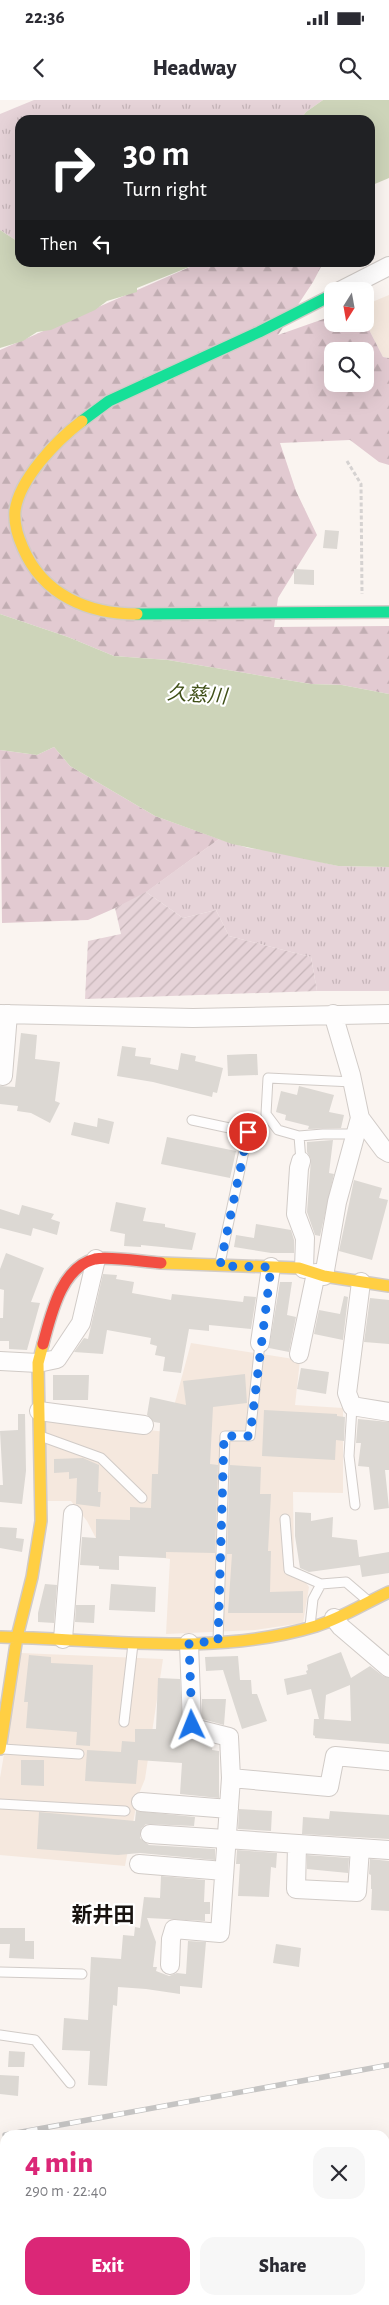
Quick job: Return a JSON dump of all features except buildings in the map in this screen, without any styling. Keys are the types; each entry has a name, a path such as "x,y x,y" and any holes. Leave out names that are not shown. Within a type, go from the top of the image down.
{"street":[{"path":"358,282 389,266"},
{"path":"324,299 259,332 109,401 70,430 47,454 21,490 15,512 18,536 29,562 46,584 75,603 124,614 389,612"},
{"path":"4,1076 4,1014 193,1018 389,1014"},
{"path":"333,1014 353,1082 360,1118 384,1150 389,1153"},
{"path":"299,1354 315,1273 360,1118"},
{"path":"301,1161 296,1214 315,1273"},
{"path":"0,1362 38,1362 57,1359 81,1323 96,1259"},
{"path":"0,1749 17,1637 32,1577 41,1521 38,1362 52,1311 65,1284 78,1266 96,1259 271,1267 389,1286"},
{"path":"260,1343 271,1267"},
{"path":"361,1282 347,1393 352,1406 389,1412"},
{"path":"40,1411 144,1425"},
{"path":"63,1639 73,1514"},
{"path":"0,1637 189,1643 259,1639 310,1628 389,1592"},
{"path":"334,1618 389,1668"},
{"path":"170,1965 171,1939 174,1929 220,1933 231,1778 229,1736 197,1729 192,1725 189,1643"},
{"path":"231,1778 329,1786 335,1756 389,1761"},
{"path":"141,1802 229,1809"},
{"path":"150,1834 226,1841 389,1850"},
{"path":"297,1845 296,1889 357,1892 360,1848"},
{"path":"139,1864 224,1871"}],"lane":[{"path":"353,1082 268,1078 266,1114 278,1130 299,1136 355,1134"},
{"path":"192,1120 248,1132 220,1266"},
{"path":"299,1136 301,1161"},
{"path":"218,1641 224,1436 250,1436 260,1343"},
{"path":"352,1406 349,1456 355,1506"},
{"path":"40,1436 102,1458 142,1498"},
{"path":"285,1519 289,1570 321,1584 346,1582 369,1602"},
{"path":"310,1628 313,1599 321,1584"},
{"path":"124,1722 134,1642"},
{"path":"0,1749 79,1754"},
{"path":"0,1804 125,1810"},
{"path":"0,1972 82,1974"},
{"path":"0,2035 35,2040 70,2083"}],"path":[{"path":"347,461 361,484 362,612"}],"shaded area":[{"path":"389,295 389,358 383,357 370,332 374,332 374,301"},
{"path":"191,1343 300,1360 295,1405 343,1408 343,1493 293,1492 294,1567 309,1587 303,1623 255,1630 166,1634 170,1559 101,1548 87,1521 71,1501 46,1501 45,1419 167,1432"},
{"path":"21,1653 163,1659 145,1779 138,1796 125,1866 0,1855 0,1778"}],"green space":[{"path":"34,100 323,100 304,115 15,115 15,240 0,230 0,114"},
{"path":"190,267 321,267 278,335 324,319 324,332 370,332 383,357 389,358 389,465 379,462 350,440 280,443 296,491 317,535 278,598 274,627 389,626 389,694 342,685 311,684 168,660 114,656 68,637 0,614 0,350"},
{"path":"54,747 70,766 155,816 219,839 138,898 88,920 2,923 0,750 37,755"},
{"path":"219,839 248,848 274,851 338,866 389,867 389,991 317,991 311,957 229,936 216,910 183,918 146,892"},
{"path":"146,892 183,918 216,910 229,936 311,957 317,991 85,999 88,941 121,934 115,908"}],"water":[{"path":"323,100 389,100 389,178 375,184 375,115 304,115"},
{"path":"0,230 15,240 15,267 189,267 137,288 137,292 107,301 95,310 51,330 37,332 23,341 0,348"},
{"name":"久慈川","path":"0,614 68,637 114,656 168,660 311,684 342,685 389,694 389,867 338,866 232,844 155,816 70,766 54,747 37,755 0,750"}],"railway":[{"path":"32,2130 389,2065"}],"traffic: fast":[{"path":"82,421 109,401 259,332 324,299"},
{"path":"137,614 389,612"}],"traffic: slow":[{"path":"82,421 51,449 31,473 18,499 15,511 18,535 32,564 42,578 55,590 85,606 119,613 137,614"},
{"path":"161,1263 299,1268 324,1276 389,1286"},
{"path":"0,1749 17,1637 32,1577 41,1521 38,1363 43,1344"},
{"path":"1,1637 160,1644 239,1641 278,1635 326,1623 389,1592"}],"traffic: jam":[{"path":"43,1344 59,1294 66,1282 83,1264 101,1258 161,1263"}],"district":[{"name":"新井田","path":"103,1915"}],"route":[{"path":"192,1725 189,1643 218,1641 224,1436 250,1436 260,1343 271,1267 220,1266 248,1132"}]}
